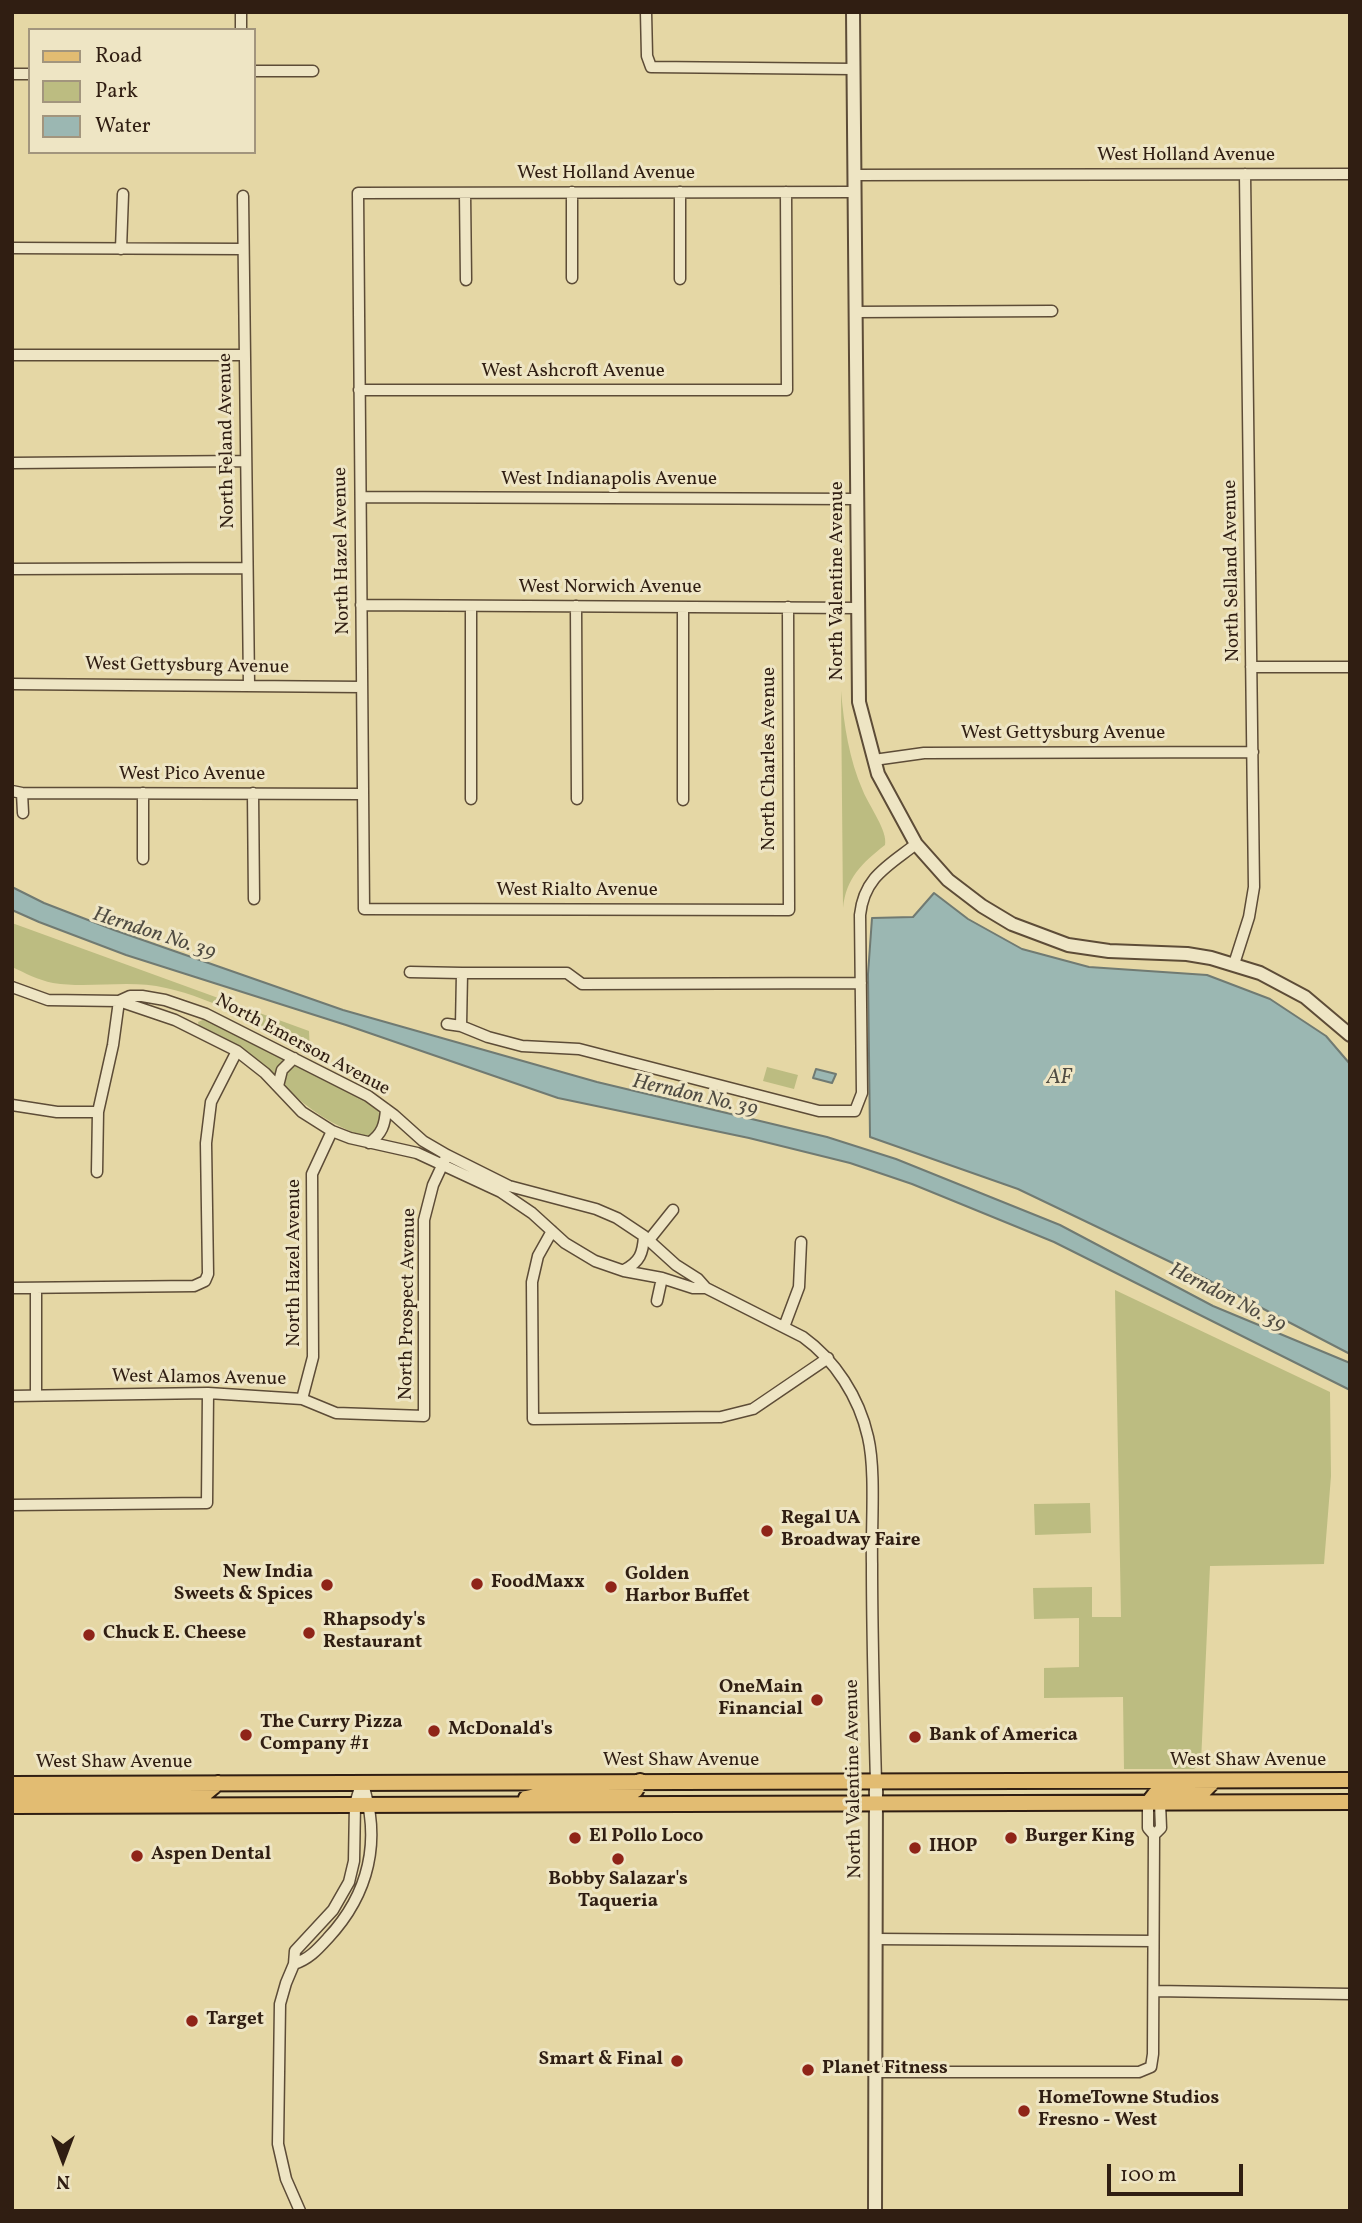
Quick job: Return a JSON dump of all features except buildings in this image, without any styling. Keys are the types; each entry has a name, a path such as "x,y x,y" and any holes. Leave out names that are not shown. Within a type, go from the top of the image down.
{"main road":[{"name":"West Shaw Avenue","path":"12,1784 1350,1780"},
{"path":"503,1804 545,1794 627,1794 636,1790 640,1781"},
{"path":"1154,1803 1155,1794 1203,1792 1214,1782"},
{"path":"102,1805 117,1794 205,1793 218,1783"},
{"path":"12,1796 97,1794 105,1791 109,1784"},
{"name":"West Shaw Avenue","path":"12,1806 1350,1801"}],"street":[{"path":"646,12 647,55 651,68 853,69"},
{"name":"North Valentine Avenue","path":"853,12 859,702 878,774 916,844 948,880 996,916 1040,936 1088,949 1187,954 1234,964 1260,973 1305,997 1350,1035"},
{"path":"256,71 313,71"},
{"name":"West Holland Avenue","path":"854,174 1350,174"},
{"name":"North Selland Avenue","path":"1234,964 1251,909 1254,887 1245,174"},
{"path":"465,192 466,280"},
{"path":"572,192 572,278"},
{"path":"680,192 680,279"},
{"name":"West Ashcroft Avenue","path":"359,390 787,390 786,192"},
{"name":"West Holland Avenue","path":"358,193 854,192"},
{"name":"North Hazel Avenue","path":"358,193 364,909"},
{"path":"121,249 123,194"},
{"name":"North Feland Avenue","path":"243,196 249,685"},
{"path":"12,248 243,249"},
{"path":"856,312 1052,311"},
{"path":"12,355 245,355"},
{"path":"12,463 246,461"},
{"name":"West Indianapolis Avenue","path":"360,497 857,499"},
{"path":"12,569 247,568"},
{"name":"West Norwich Avenue","path":"361,605 857,608"},
{"path":"471,606 471,800"},
{"path":"576,606 577,799"},
{"path":"683,607 683,800"},
{"name":"North Charles Avenue","path":"788,607 789,910"},
{"path":"1251,667 1350,667"},
{"name":"West Gettysburg Avenue","path":"12,684 362,687"},
{"name":"West Gettysburg Avenue","path":"874,760 924,753 1253,752"},
{"name":"West Pico Avenue","path":"23,813 17,792 363,794"},
{"path":"143,793 143,859"},
{"path":"253,793 254,899"},
{"path":"447,1024 522,1046 579,1049 819,1111 855,1111 862,1093 860,915 863,896 875,876 916,844"},
{"name":"West Rialto Avenue","path":"364,909 789,910"},
{"path":"410,972 567,973 582,984 861,983"},
{"path":"461,1026 462,973"},
{"name":"North Emerson Avenue","path":"12,988 48,1000 119,1001 175,1020 237,1051 278,1086 302,1112 332,1131 369,1143 445,1159 509,1186 596,1209 617,1218 647,1238 706,1288 803,1337 828,1358"},
{"name":"North Emerson Avenue","path":"119,1001 130,996 142,996 185,1006 294,1058 353,1088 386,1109 445,1159 521,1204 580,1253 624,1270 693,1288 706,1288"},
{"path":"97,1172 98,1112 113,1045 119,1001"},
{"path":"12,1288 194,1286 205,1281 208,1274 206,1143 211,1102 237,1051"},
{"path":"278,1086 282,1070 294,1058"},
{"path":"12,1105 57,1112 98,1112"},
{"path":"369,1143 379,1136 386,1109"},
{"name":"North Hazel Avenue","path":"302,1399 313,1357 312,1174 332,1131"},
{"name":"North Prospect Avenue","path":"424,1416 424,1220 433,1185 445,1159"},
{"path":"624,1270 641,1257 647,1238 673,1210"},
{"path":"552,1231 538,1256 533,1282 533,1419 721,1417 753,1409 828,1358"},
{"path":"784,1327 799,1287 801,1242"},
{"path":"657,1301 662,1278"},
{"path":"36,1288 36,1395"},
{"name":"North Valentine Avenue","path":"828,1358 854,1397 868,1436 870,1450 876,1782 875,2211"},
{"path":"12,1505 207,1503 208,1393"},
{"name":"West Alamos Avenue","path":"12,1396 208,1393 302,1399 336,1413 424,1416"},
{"path":"294,1964 309,1959 350,1913 358,1898 368,1867 370,1804 362,1782"},
{"path":"300,2211 286,2179 278,2144 279,2011 282,1992 294,1964 295,1951 332,1910 349,1882 354,1860 355,1804 362,1782"},
{"path":"875,2072 1145,2071 1151,2067 1154,1835 1148,1828 1154,1803"},
{"path":"876,1939 1153,1941"},
{"path":"1153,1991 1350,1994"}],"green space":[{"path":"841,691 854,767 885,839 885,845 856,872 843,908"},
{"path":"12,923 309,1031 310,1052 203,999 166,988 138,984 67,985 32,976 12,967"},
{"path":"205,1019 285,1059 275,1077 199,1027 198,1022"},
{"path":"296,1065 356,1095 378,1110 381,1120 375,1133 364,1137 331,1122 303,1102 285,1086 287,1074"},
{"path":"767,1067 798,1075 794,1089 763,1081"},
{"path":"1115,1290 1330,1392 1331,1476 1324,1564 1210,1566 1201,1762 1194,1769 1124,1769 1123,1697 1044,1698 1044,1668 1079,1667 1079,1618 1034,1619 1033,1588 1092,1587 1092,1617 1121,1617"},
{"path":"1090,1503 1091,1533 1035,1535 1034,1504"}],"water":[{"path":"12,887 44,903 114,930 343,1010 597,1082 827,1137 896,1159 1060,1225 1213,1306 1350,1363 1350,1390 1054,1242 912,1184 850,1163 749,1138 558,1098 346,1025 126,955 39,922 12,910"},
{"name":"AF","path":"934,893 968,919 1022,949 1089,967 1207,975 1270,999 1326,1036 1350,1064 1350,1354 1206,1279 1018,1189 870,1137 868,974 872,918 913,917"},
{"path":"816,1069 836,1074 832,1083 813,1078"}],"place":[{"name":"Regal UA Broadway Faire","path":"767,1531"},
{"name":"FoodMaxx","path":"477,1584"},
{"name":"New India Sweets & Spices","path":"327,1585"},
{"name":"Golden Harbor Buffet","path":"611,1587"},
{"name":"Rhapsody's Restaurant","path":"309,1633"},
{"name":"Chuck E. Cheese","path":"89,1635"},
{"name":"OneMain Financial","path":"817,1700"},
{"name":"McDonald's","path":"434,1731"},
{"name":"The Curry Pizza Company #1","path":"246,1735"},
{"name":"Bank of America","path":"915,1737"},
{"name":"El Pollo Loco","path":"575,1838"},
{"name":"Burger King","path":"1011,1838"},
{"name":"IHOP","path":"915,1848"},
{"name":"Aspen Dental","path":"137,1856"},
{"name":"Bobby Salazar's Taqueria","path":"618,1859"},
{"name":"Target","path":"192,2021"},
{"name":"Smart & Final","path":"677,2061"},
{"name":"Planet Fitness","path":"808,2070"},
{"name":"HomeTowne Studios Fresno - West","path":"1024,2111"}],"water label":[{"name":"Herndon No. 39","path":"154,935"},
{"name":"Herndon No. 39","path":"695,1097"},
{"name":"Herndon No. 39","path":"1227,1299"}]}
